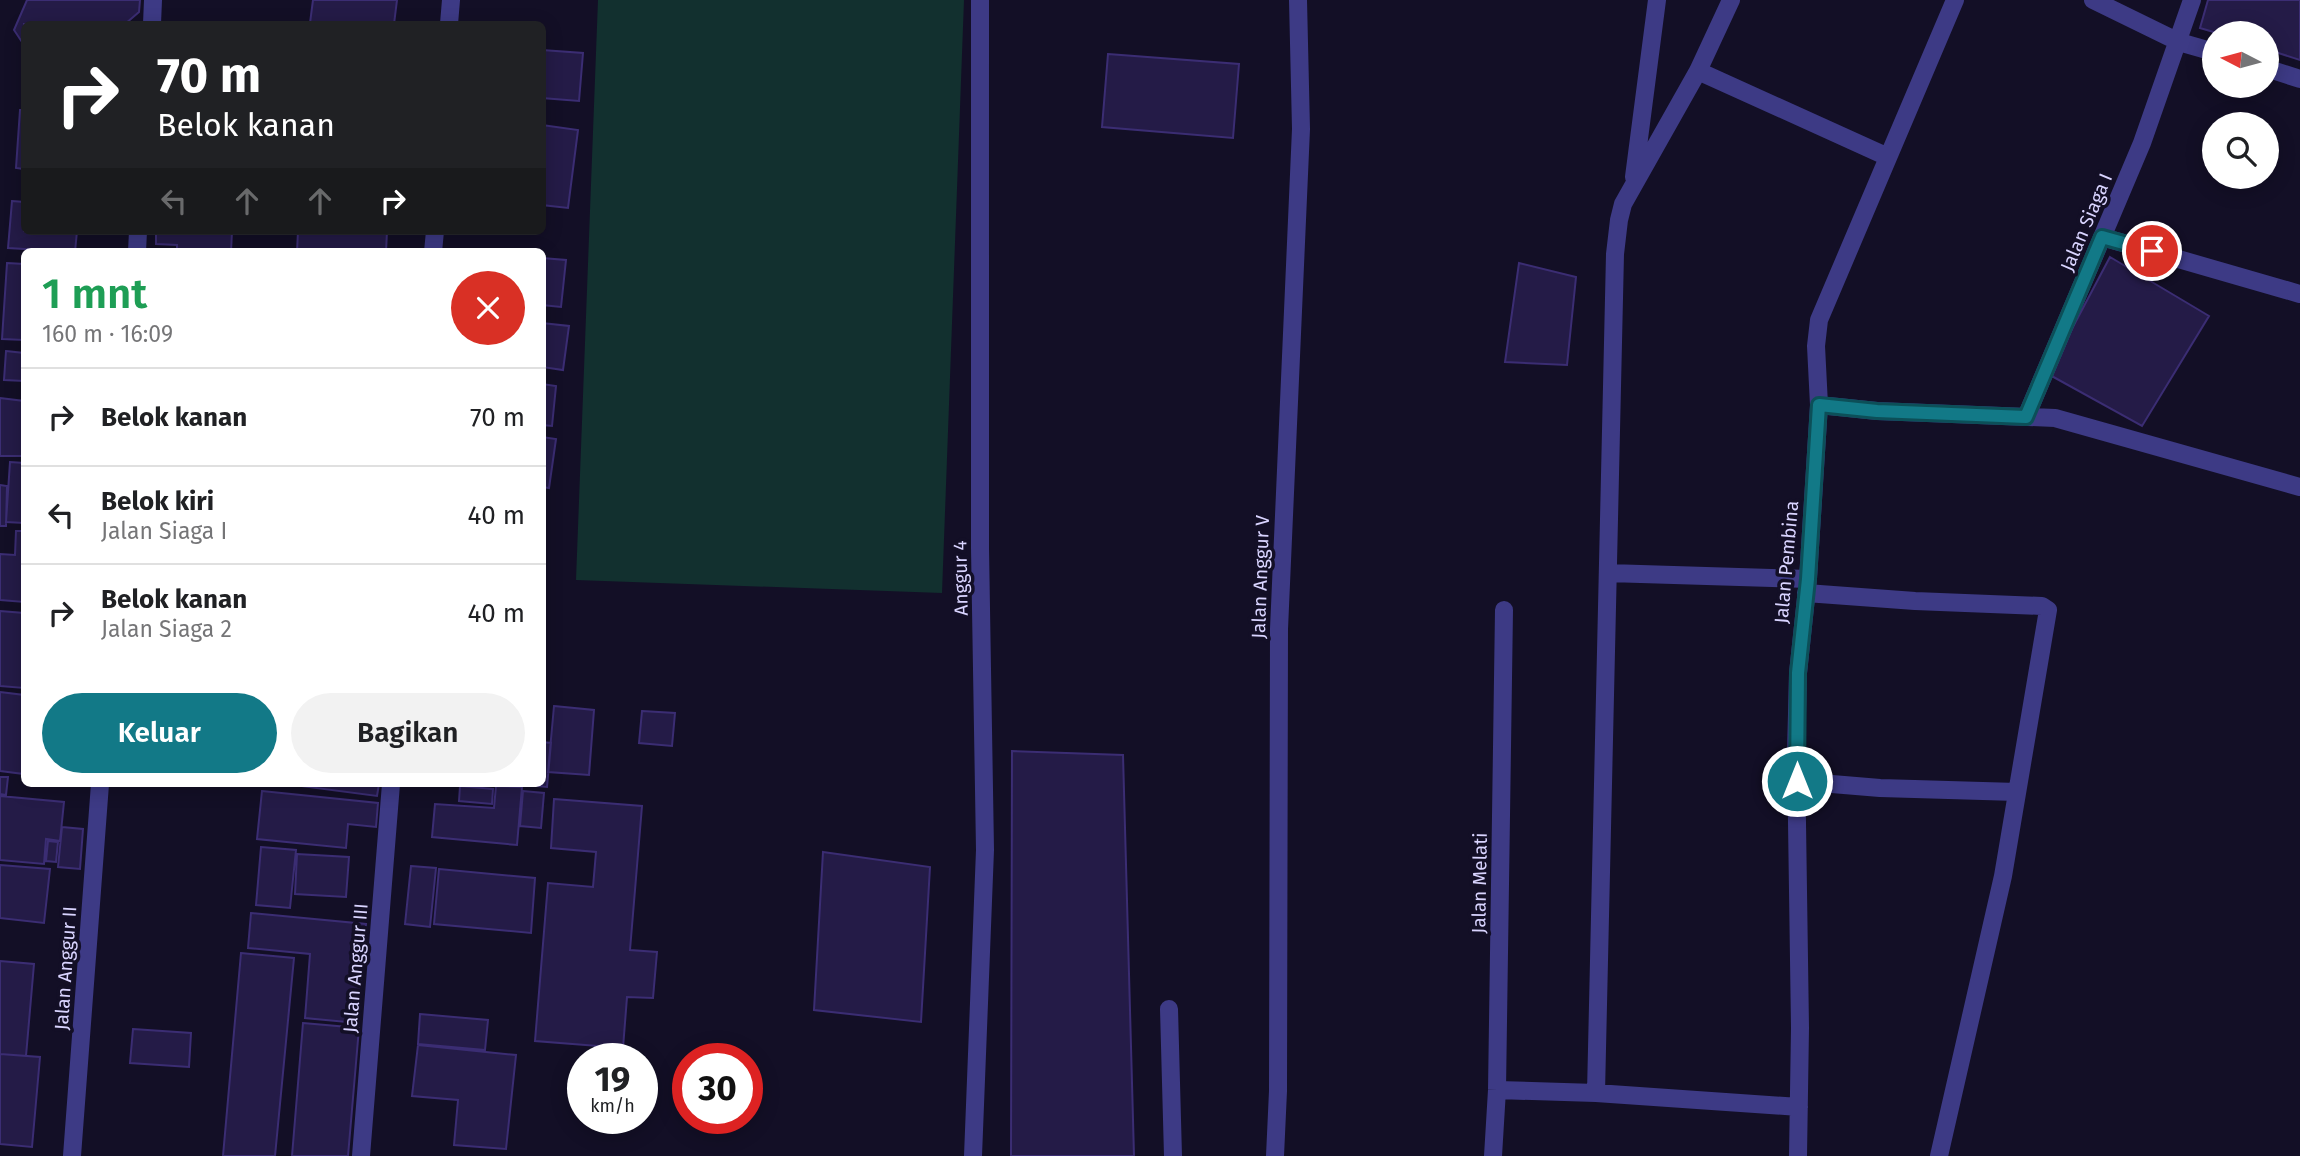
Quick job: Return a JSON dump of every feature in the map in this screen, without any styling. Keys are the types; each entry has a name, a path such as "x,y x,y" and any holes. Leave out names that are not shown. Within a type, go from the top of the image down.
{"street":[{"path":"152,21 153,0"},
{"path":"449,21 451,0"},
{"name":"Anggur 4","path":"973,1156 985,850 980,548 980,0"},
{"name":"Jalan Anggur V","path":"1275,1156 1278,1091 1279,629 1301,129 1298,0"},
{"path":"1632,187 1657,0"},
{"path":"1596,1093 1615,254 1619,220 1623,204 1698,71 1731,0"},
{"name":"Jalan Pembina","path":"1798,1156 1798,673 1807,586 1819,405 1816,346 1819,320 1955,0"},
{"path":"2093,0 2179,42 2202,49"},
{"name":"Jalan Siaga I","path":"2026,417 2142,143 2192,0"},
{"path":"1698,71 1888,157"},
{"path":"2279,72 2300,79"},
{"path":"2102,237 2300,294"},
{"path":"1819,405 1877,411 2055,418 2300,487"},
{"path":"1608,573 1807,586 1915,601 2042,606 2048,610 2003,876 1939,1156"},
{"name":"Jalan Melati","path":"1493,1156 1497,1090 1504,610"},
{"path":"1797,781 1880,788 2017,792"},
{"name":"Jalan Anggur II","path":"72,1156 100,787"},
{"name":"Jalan Anggur III","path":"361,1156 391,787"},
{"path":"1169,1009 1173,1156"},
{"path":"1497,1090 1596,1093 1799,1107"}],"green space":[{"path":"598,0 964,0 942,593 576,580"}],"building":[{"path":"27,0 140,0 139,12 128,21 21,21 21,40 14,30"},
{"path":"313,0 397,0 394,21 310,21"},
{"path":"2208,0 2300,0 2300,60 2279,53 2279,21 2202,21"},
{"path":"546,50 583,53 579,101 546,98"},
{"path":"1108,54 1239,64 1233,138 1102,127"},
{"path":"20,110 21,110 21,169 16,168"},
{"path":"546,126 578,130 568,208 546,205"},
{"path":"12,201 21,202 21,235 77,235 75,248 8,248"},
{"path":"156,235 232,235 231,248 177,248 177,245 156,244"},
{"path":"298,235 387,235 386,248 297,248"},
{"path":"2110,257 2209,316 2142,426 2048,374"},
{"path":"546,258 566,260 561,307 546,305"},
{"path":"7,263 21,264 21,340 2,339"},
{"path":"1519,263 1576,277 1567,365 1505,362"},
{"path":"546,323 569,326 563,370 546,368"},
{"path":"6,351 21,353 21,381 4,380"},
{"path":"546,385 556,386 552,426 546,425"},
{"path":"0,398 21,401 21,456 0,456"},
{"path":"546,438 556,439 549,488 546,488"},
{"path":"10,462 21,463 21,523 6,522"},
{"path":"0,485 7,486 6,526 0,526"},
{"path":"16,531 21,531 21,602 0,600 0,554 15,555"},
{"path":"0,611 21,613 21,688 0,686"},
{"path":"0,692 21,695 21,774 0,771"},
{"path":"554,706 594,710 589,775 548,772"},
{"path":"642,711 675,713 672,746 639,743"},
{"path":"546,742 551,743 546,787"},
{"path":"1012,751 1123,755 1134,1156 1011,1156"},
{"path":"0,777 8,777 6,795 0,794"},
{"path":"309,787 378,787 377,796"},
{"path":"460,787 493,789 492,804 459,801"},
{"path":"496,787 522,787 517,845 432,837 435,804 494,808"},
{"path":"262,791 378,803 376,827 348,824 346,848 257,839"},
{"path":"523,791 544,793 541,828 520,826"},
{"path":"0,796 64,802 60,841 46,839 44,864 0,860"},
{"path":"554,799 642,806 630,950 657,952 653,998 627,997 623,1043 535,1041 548,883 593,887 596,852 551,848"},
{"path":"62,827 83,829 80,869 58,867"},
{"path":"48,841 58,842 56,862 46,861"},
{"path":"261,847 296,850 290,908 256,905"},
{"path":"823,852 930,867 921,1022 814,1010"},
{"path":"297,854 349,857 346,897 295,894"},
{"path":"0,865 50,869 44,923 0,918"},
{"path":"411,866 436,868 430,927 405,924"},
{"path":"439,869 535,878 531,933 434,924"},
{"path":"251,913 366,924 357,1023 305,1018 310,954 248,948"},
{"path":"241,953 294,958 275,1156 223,1156"},
{"path":"0,961 34,964 26,1056 0,1054"},
{"path":"420,1014 488,1020 485,1050 418,1044"},
{"path":"303,1023 359,1028 348,1156 292,1156"},
{"path":"133,1029 191,1033 189,1067 130,1063"},
{"path":"418,1045 516,1055 506,1149 454,1145 458,1100 412,1096"},
{"path":"0,1054 40,1057 32,1147 0,1144"}],"route":[{"path":"1797,781 1798,673 1808,579 1819,405 1877,411 2026,417 2102,237 2152,251"}]}
